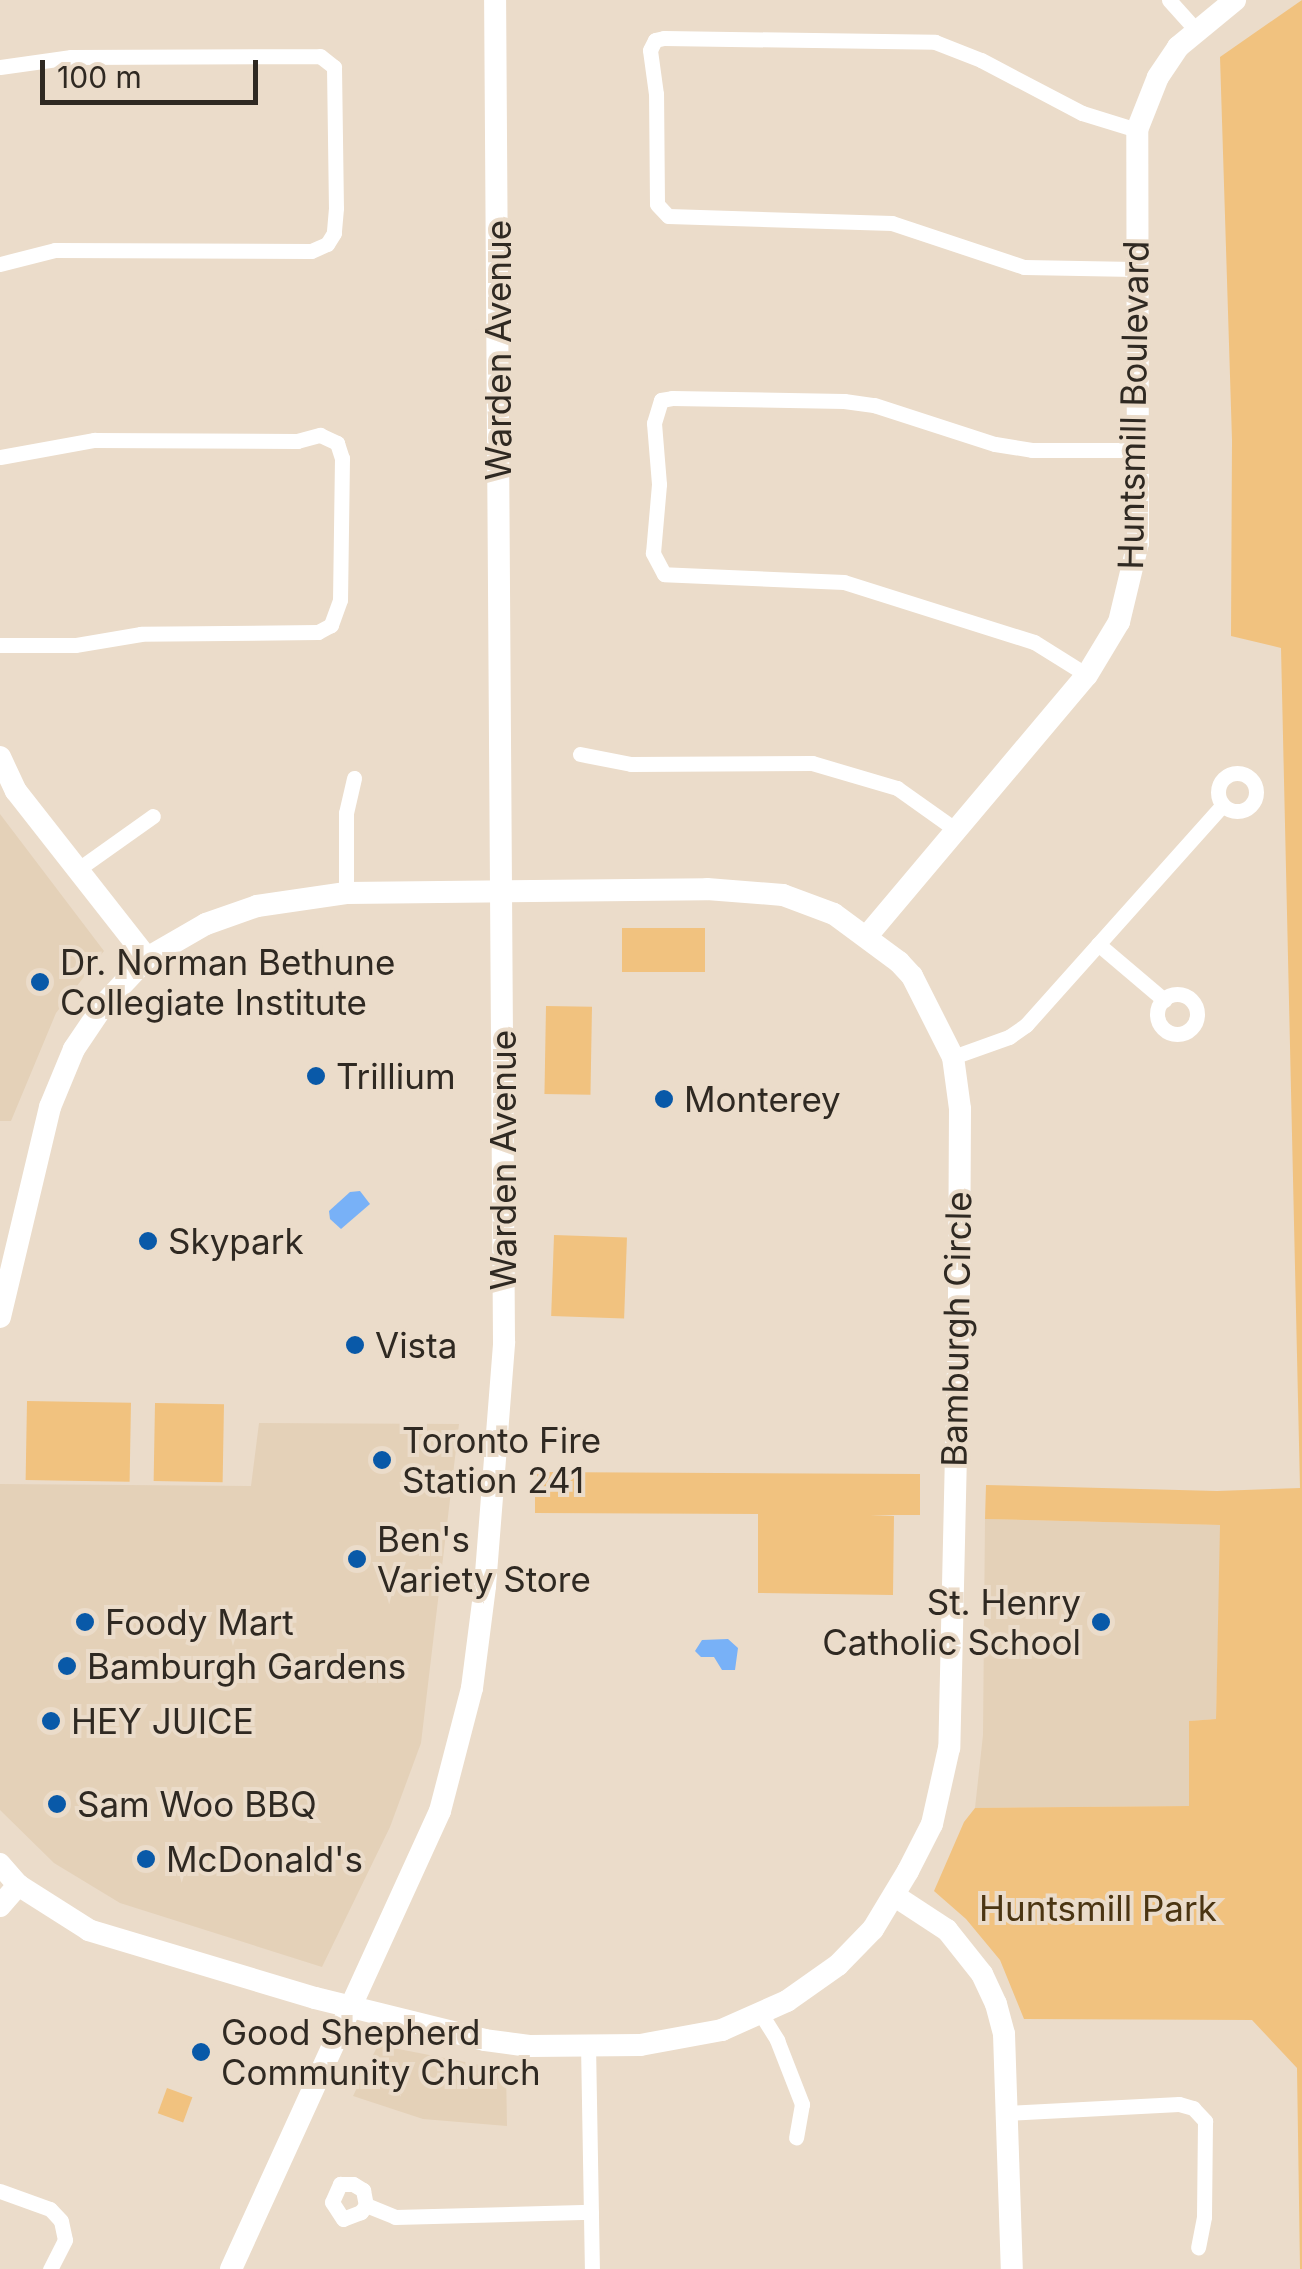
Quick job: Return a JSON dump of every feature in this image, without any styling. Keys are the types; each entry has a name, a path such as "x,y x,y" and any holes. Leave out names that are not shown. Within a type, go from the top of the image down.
{"street":[{"name":"Warden Avenue","path":"231,2269 440,1810 472,1688 486,1586 504,1342 496,0"},
{"path":"1169,0 1195,29"},
{"name":"Huntsmill Boulevard","path":"867,936 1087,675 1107,646 1129,594 1138,543 1137,130 1158,77 1195,29 1235,0"},
{"path":"1136,269 1024,267 892,223 668,216 657,204 656,94 650,50 655,40 664,38 935,42 962,51 1082,113 1137,130"},
{"path":"0,68 71,57 320,56 334,67 336,208 334,233 327,244 311,251 56,250 0,264"},
{"path":"1087,675 1034,642 844,582 664,574 654,554 659,484 654,423 662,400 672,398 844,401 874,405 995,444 1032,450 1138,450"},
{"path":"0,457 94,440 297,441 320,435 337,443 342,458 340,600 331,625 318,632 140,634 75,645 0,645"},
{"path":"580,754 631,764 812,763 897,788 956,829"},
{"path":"0,757 16,791 147,958"},
{"path":"346,893 346,813 354,778"},
{"path":"953,1057 1019,1031 1222,806"},
{"path":"77,870 152,816"},
{"name":"Bamburgh Circle","path":"0,1317 50,1107 66,1065 105,1002 147,958 206,924 256,906 346,893 757,890 825,909 867,936 912,976 953,1057 960,1109 950,1748 932,1824 895,1896 873,1929 838,1964 761,2014 689,2039 529,2046 485,2040 350,2008 88,1930 18,1885 0,1864"},
{"path":"1098,944 1164,1000"},
{"path":"0,1906 18,1885"},
{"path":"895,1896 946,1930 982,1974 1004,2034 1012,2269"},
{"path":"761,2014 777,2040 802,2104 796,2137"},
{"path":"588,2044 592,2269"},
{"path":"1008,2113 1179,2104 1196,2110 1205,2121 1204,2217 1198,2247"},
{"path":"0,2190 50,2210 61,2220 65,2240 50,2269"},
{"path":"366,2205 396,2217 416,2218 591,2212"}],"shaded area":[{"name":"Dr. Norman Bethune Collegiate Institute","path":"0,814 104,951 56,1013 11,1121 0,1121"},
{"path":"259,1423 459,1424 421,1743 390,1827 322,1967 120,1903 54,1863 0,1810 0,1484 251,1486"},
{"name":"St. Henry Catholic School","path":"985,1519 1221,1525 1216,1719 1189,1721 1189,1806 975,1808 983,1735"},
{"path":"378,2045 506,2070 507,2126 423,2119 353,2096"}],"green space":[{"name":"Huntsmill Park","path":"1302,0 1300,2269 1297,2068 1252,2020 1024,2019 1000,1960 966,1919 934,1891 964,1822 975,1808 1189,1806 1189,1721 1216,1719 1220,1525 985,1519 986,1485 1217,1491 1300,1488 1281,648 1231,636 1232,440 1220,57"},
{"path":"622,928 705,928 705,972 622,972"},
{"path":"546,1006 592,1007 590,1095 544,1094"},
{"path":"554,1235 627,1238 624,1318 551,1316"},
{"path":"27,1401 131,1403 130,1482 26,1480"},
{"path":"155,1403 224,1404 223,1482 154,1481"},
{"path":"535,1472 920,1474 920,1515 870,1515 894,1516 893,1595 758,1593 758,1514 535,1513"},
{"path":"167,2088 192,2097 183,2123 158,2113"}],"water":[{"path":"360,1191 370,1204 341,1229 330,1219 329,1211 350,1192"},
{"path":"728,1639 738,1648 735,1670 722,1670 714,1657 701,1657 695,1651 702,1640"}],"place":[{"name":"Dr. Norman Bethune Collegiate Institute","path":"40,982"},
{"name":"Trillium","path":"316,1076"},
{"name":"Monterey","path":"664,1099"},
{"name":"Skypark","path":"148,1241"},
{"name":"Vista","path":"355,1345"},
{"name":"Toronto Fire Station 241","path":"382,1460"},
{"name":"Ben's Variety Store","path":"357,1559"},
{"name":"Foody Mart","path":"85,1622"},
{"name":"St. Henry Catholic School","path":"1101,1622"},
{"name":"Bamburgh Gardens","path":"67,1666"},
{"name":"HEY JUICE","path":"51,1721"},
{"name":"Sam Woo BBQ","path":"57,1804"},
{"name":"McDonald's","path":"146,1859"},
{"name":"Good Shepherd Community Church","path":"201,2052"}]}
